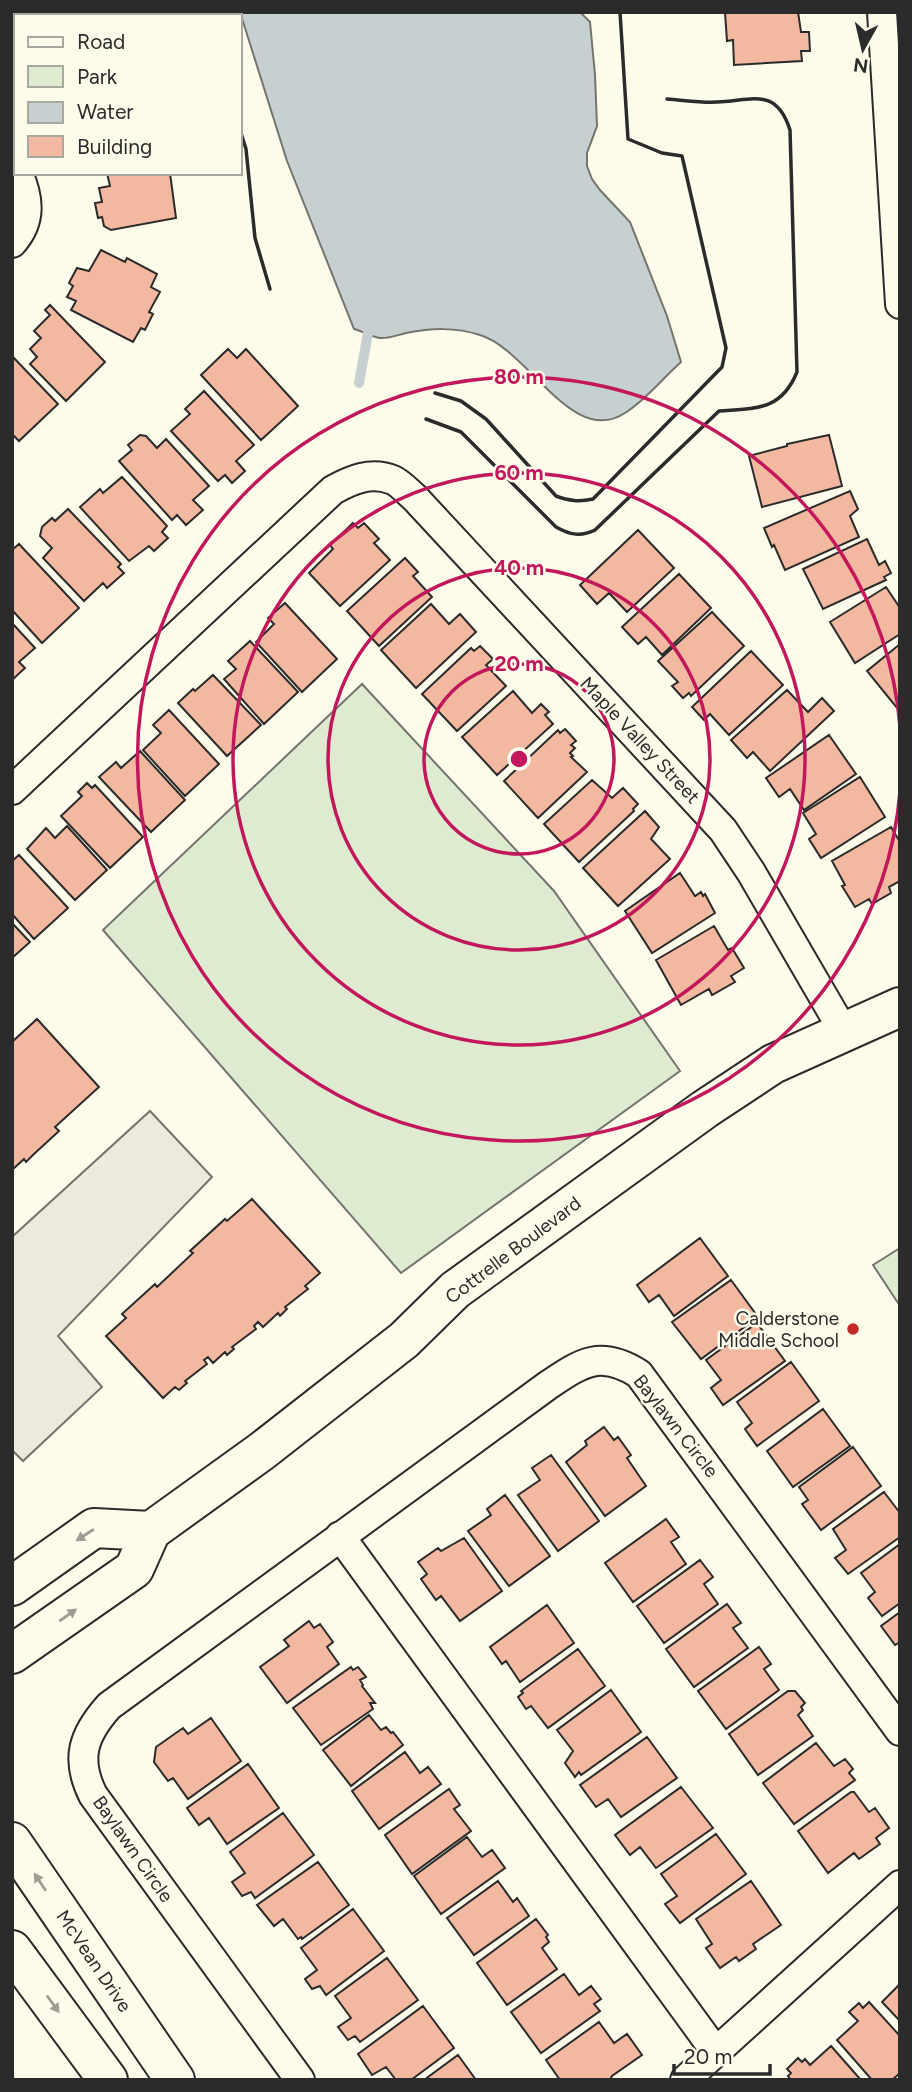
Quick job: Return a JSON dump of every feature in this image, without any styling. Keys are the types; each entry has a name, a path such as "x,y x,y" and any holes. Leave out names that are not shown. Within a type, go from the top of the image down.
{"main road":[{"name":"Cottrelle Boulevard","path":"12,1654 134,1569 151,1531 261,1451 404,1340 455,1290 705,1109 773,1064 900,1007"},
{"path":"12,1586 94,1528 151,1531"},
{"name":"McVean Drive","path":"12,1842 175,2080"},
{"path":"12,1950 108,2080"}],"street":[{"path":"882,12 892,67 900,304"},
{"path":"12,243 21,233 28,213 26,191 19,175"},
{"name":"Maple Valley Street","path":"12,790 333,490 350,481 370,476 394,480 415,498 723,830 751,872 844,1032"},
{"name":"Baylawn Circle","path":"300,2080 93,1795 85,1779 85,1739 109,1706 568,1372 602,1359 626,1366 639,1374 900,1731"},
{"path":"340,1536 716,2052"},
{"path":"685,2080 900,1885"}],"green space":[{"path":"362,684 554,891 680,1071 401,1273 103,930"},
{"path":"900,1248 900,1306 873,1265"}],"shaded area":[{"path":"150,1111 212,1177 58,1336 102,1387 23,1461 12,1450 12,1237"}],"water":[{"path":"580,12 590,22 595,75 597,126 587,153 587,166 600,190 630,222 667,316 681,362 633,408 606,420 587,418 568,407 498,344 480,335 434,329 383,338 354,329 287,161 241,14"}],"building":[{"path":"31,12 80,12 79,14 28,14"},
{"path":"798,12 801,32 809,32 810,51 801,51 802,61 734,65 733,40 727,41 725,13"},
{"path":"14,25 14,65 12,63"},
{"path":"107,175 170,175 176,218 111,230 104,226 102,217 98,218 95,203 102,202 99,188 110,186"},
{"path":"101,250 125,262 127,258 157,274 151,287 160,292 149,312 153,314 145,330 141,328 133,342 71,310 76,301 67,297 73,286 69,283 77,268 89,271"},
{"path":"50,305 105,362 66,401 30,364 37,357 30,349 41,338 34,331 50,315 45,310"},
{"path":"228,349 237,358 246,349 298,406 261,440 201,375"},
{"path":"12,356 58,404 19,441 12,434"},
{"path":"204,391 254,445 236,461 245,471 232,483 225,475 218,481 171,431 190,414 185,409"},
{"path":"140,435 146,436 157,448 166,439 209,486 193,500 203,510 186,525 177,515 172,520 119,461 132,450 128,445"},
{"path":"829,435 842,486 762,507 749,456"},
{"path":"122,477 167,526 162,532 168,538 154,551 149,546 129,561 80,507 100,489 103,493"},
{"path":"850,491 858,509 850,516 859,537 785,570 764,528"},
{"path":"68,509 121,564 118,567 124,573 107,588 103,583 84,601 43,558 52,548 40,536 42,527 52,518 55,521"},
{"path":"353,523 358,528 364,523 379,539 374,543 390,560 340,606 309,573 333,549 330,545"},
{"path":"638,530 674,568 627,612 609,593 597,604 580,585"},
{"path":"867,539 879,565 885,561 891,573 884,577 886,580 823,609 803,569"},
{"path":"19,544 79,608 42,643 12,610 12,550"},
{"path":"405,558 418,572 413,576 432,597 379,646 347,611"},
{"path":"679,574 711,608 662,655 646,637 638,644 622,627"},
{"path":"886,587 900,608 900,634 855,663 830,622"},
{"path":"285,603 337,659 302,692 256,642 274,624 268,618"},
{"path":"431,604 449,624 460,614 476,632 416,688 381,650"},
{"path":"712,612 744,646 691,696 689,693 683,698 672,686 678,682 658,661"},
{"path":"12,623 35,648 19,662 25,668 12,680"},
{"path":"250,641 298,692 264,724 224,679 236,669 228,661"},
{"path":"900,644 900,706 897,708 867,671"},
{"path":"480,646 493,659 486,665 506,686 457,731 422,694 471,648 474,651"},
{"path":"751,651 783,685 729,735 710,714 704,720 692,707"},
{"path":"213,675 261,725 227,756 178,703"},
{"path":"787,690 808,712 822,698 834,711 770,771 753,752 747,758 731,740"},
{"path":"513,691 532,713 541,704 549,712 545,715 553,724 497,775 462,737"},
{"path":"169,710 219,764 185,796 143,750 161,733 153,725"},
{"path":"565,729 576,741 571,745 575,748 570,753 573,756 571,757 587,772 538,818 504,781 558,730 560,733"},
{"path":"829,735 856,774 804,810 790,789 779,797 766,778"},
{"path":"140,751 185,800 151,832 99,777 116,762 121,768"},
{"path":"860,777 885,817 821,858 809,839 816,834 803,813"},
{"path":"592,780 612,798 623,788 638,804 634,811 579,862 544,824"},
{"path":"87,783 92,788 95,785 143,837 110,868 61,816 82,796 78,792"},
{"path":"645,811 659,827 651,839 670,859 618,906 583,868"},
{"path":"67,826 107,870 75,900 27,849 46,828 55,838"},
{"path":"891,827 900,842 900,881 889,887 891,893 872,904 869,899 855,907 842,886 845,885 832,861"},
{"path":"19,855 68,908 34,939 12,914 12,861"},
{"path":"680,873 695,896 701,892 703,896 705,894 715,913 652,953 625,911"},
{"path":"12,923 30,942 12,958"},
{"path":"714,926 728,950 732,948 744,968 731,976 735,982 712,995 709,989 681,1005 656,960"},
{"path":"37,1019 99,1087 55,1127 59,1131 26,1162 24,1159 12,1170 12,1042"},
{"path":"252,1199 320,1273 305,1286 308,1289 285,1307 287,1309 280,1316 278,1313 263,1327 258,1322 254,1326 256,1329 232,1347 234,1349 227,1355 225,1352 213,1363 208,1357 204,1360 207,1364 185,1381 187,1383 179,1390 175,1387 163,1398 106,1336 126,1318 122,1314 155,1284 157,1287 193,1253 190,1251"},
{"path":"700,1238 728,1276 674,1316 659,1295 649,1302 637,1285"},
{"path":"731,1280 758,1317 701,1359 672,1322"},
{"path":"757,1323 785,1361 723,1405 711,1388 721,1380 706,1360"},
{"path":"791,1362 819,1401 757,1446 745,1429 752,1423 737,1402"},
{"path":"823,1409 850,1446 793,1487 767,1451"},
{"path":"604,1427 614,1440 618,1437 631,1455 627,1458 646,1486 605,1516 566,1462 587,1445 585,1441"},
{"path":"853,1447 881,1486 821,1530 802,1504 808,1500 799,1487"},
{"path":"551,1455 599,1521 558,1551 518,1495 540,1480 532,1468"},
{"path":"884,1492 900,1513 900,1537 848,1574 835,1558 846,1550 833,1529"},
{"path":"505,1495 550,1556 509,1586 468,1531 491,1515 487,1509"},
{"path":"666,1519 679,1537 671,1542 686,1564 633,1602 605,1563"},
{"path":"464,1538 502,1591 460,1621 441,1596 436,1600 421,1579 427,1574 418,1562 438,1548 441,1551"},
{"path":"900,1544 900,1603 882,1616 868,1598 875,1592 861,1573"},
{"path":"700,1560 713,1577 704,1584 718,1604 664,1643 637,1606"},
{"path":"727,1604 741,1623 733,1628 748,1648 694,1687 666,1649"},
{"path":"547,1605 574,1643 520,1682 506,1661 502,1664 490,1647"},
{"path":"900,1612 900,1642 895,1645 881,1626"},
{"path":"309,1621 314,1628 320,1624 333,1642 327,1647 339,1664 287,1703 260,1667 289,1646 284,1640"},
{"path":"759,1647 771,1664 764,1669 779,1690 726,1729 698,1691"},
{"path":"578,1649 605,1686 548,1728 531,1706 526,1709 518,1697 523,1693 521,1691"},
{"path":"351,1667 353,1670 358,1667 366,1677 360,1680 375,1703 370,1703 373,1709 321,1745 293,1708"},
{"path":"611,1690 641,1732 575,1777 565,1763 573,1751 557,1730"},
{"path":"788,1691 795,1691 805,1703 798,1715 813,1736 758,1775 729,1734"},
{"path":"369,1715 381,1730 386,1727 403,1745 351,1786 323,1750"},
{"path":"211,1718 241,1761 188,1799 173,1778 168,1781 154,1762 156,1747 183,1728 188,1734"},
{"path":"647,1737 677,1778 621,1817 608,1799 596,1807 580,1785"},
{"path":"816,1743 834,1766 845,1759 853,1769 849,1773 855,1780 794,1824 763,1783"},
{"path":"405,1752 420,1773 428,1767 441,1784 379,1829 352,1791"},
{"path":"248,1764 279,1808 227,1844 209,1818 199,1825 187,1808"},
{"path":"681,1787 713,1828 656,1868 640,1847 630,1855 615,1835"},
{"path":"449,1789 460,1805 454,1809 471,1831 412,1874 385,1835"},
{"path":"854,1792 869,1812 875,1808 889,1828 876,1838 880,1844 859,1859 854,1853 828,1873 798,1831"},
{"path":"283,1813 314,1855 255,1898 251,1892 242,1896 232,1882 245,1873 230,1852"},
{"path":"716,1834 746,1874 680,1923 665,1904 677,1896 661,1874"},
{"path":"467,1837 482,1857 492,1850 505,1868 441,1914 414,1876"},
{"path":"318,1862 349,1905 302,1939 298,1939 283,1919 274,1926 257,1905"},
{"path":"498,1881 513,1902 517,1898 529,1916 474,1955 447,1918"},
{"path":"751,1881 781,1925 753,1944 756,1949 739,1961 736,1957 720,1968 706,1948 712,1944 696,1919"},
{"path":"353,1909 384,1951 326,1995 320,1986 312,1989 305,1979 317,1970 301,1948"},
{"path":"536,1919 548,1935 546,1937 549,1942 542,1948 557,1969 507,2005 477,1963"},
{"path":"387,1958 418,2000 360,2042 355,2036 348,2040 338,2027 351,2018 335,1996"},
{"path":"564,1974 579,1995 591,1986 601,1999 594,2004 600,2011 541,2053 511,2012"},
{"path":"900,1984 900,2021 882,2002"},
{"path":"869,2002 900,2036 900,2073 892,2080 872,2080 837,2040 858,2021 849,2012 859,2003 863,2008"},
{"path":"423,2006 454,2048 411,2080 396,2080 386,2067 372,2075 358,2054"},
{"path":"599,2022 614,2043 627,2034 642,2055 610,2080 560,2080 546,2060"},
{"path":"831,2046 861,2080 791,2080 788,2076 791,2073 787,2069 798,2058 802,2062 805,2059 810,2065"},
{"path":"458,2055 476,2080 424,2080"}],"waterway":[{"path":"359,383 370,322"}],"wall":[{"path":"435,393 461,401 486,419 556,496 583,500 593,499 722,367 726,348 682,156 662,153 628,139 620,12"},
{"path":"426,419 461,432 556,527 580,534 595,530 719,411 766,405 775,401 791,385 797,372 790,130 784,116 777,107 761,99 711,102 667,99"},
{"path":"242,136 246,149 255,238 270,289"}],"place":[{"name":"Calderstone Middle School","path":"853,1329"}]}
